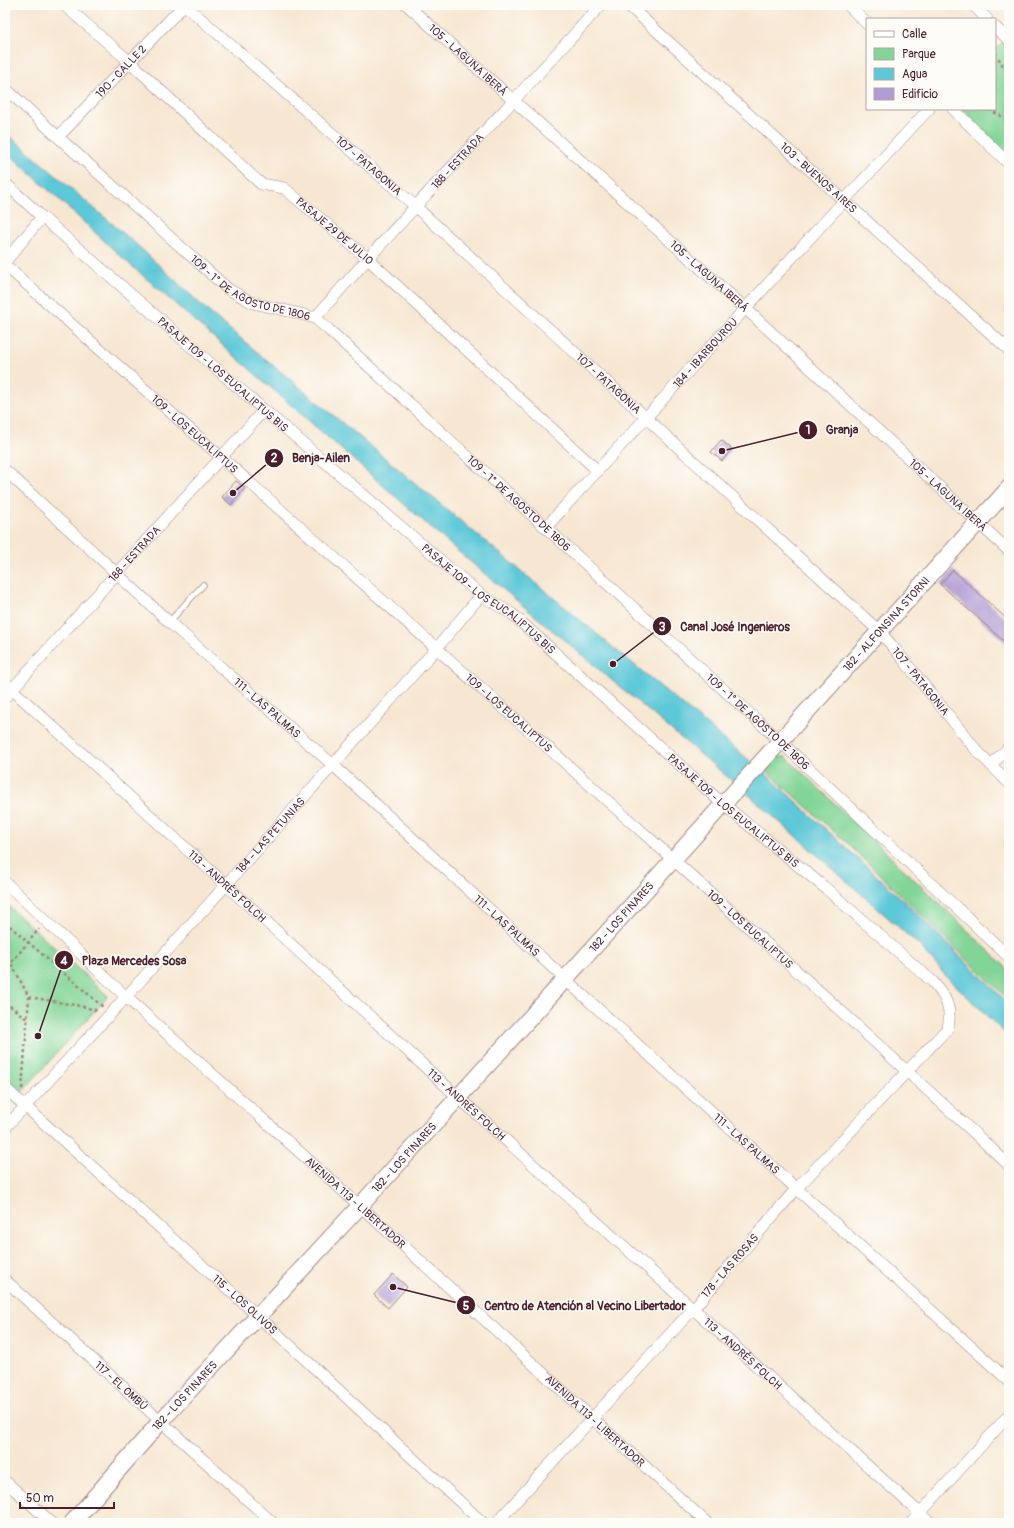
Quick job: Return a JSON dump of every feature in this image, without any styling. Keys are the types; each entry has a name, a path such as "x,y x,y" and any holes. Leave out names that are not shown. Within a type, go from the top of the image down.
{"street":[{"name":"PASAJE 29 DE JULIO","path":"64,5 130,62 261,184 284,188 368,259 598,471"},
{"name":"190 - CALLE 2","path":"58,137 184,5"},
{"name":"107 - PATAGONIA","path":"184,5 416,206 880,632 977,751 1009,783"},
{"name":"105 - LAGUNA IBERÁ","path":"407,5 746,309 1009,551"},
{"name":"188 - ESTRADA","path":"315,318 416,206 515,101 601,5"},
{"name":"103 - BUENOS AIRES","path":"628,5 1009,350"},
{"path":"848,5 866,23"},
{"path":"973,5 986,18"},
{"path":"996,31 1009,40"},
{"name":"109 - 1° DE AGOSTO DE 1806","path":"5,88 228,288 253,303 315,318 335,335 781,742 1009,957"},
{"name":"184 - IBARBOUROU","path":"546,526 647,418 844,200 928,110"},
{"path":"954,110 1009,164"},
{"name":"PASAJE 109 - LOS EUCALIPTUS BIS","path":"5,183 264,410 481,595 512,614 723,804 823,886 933,982 945,999 948,1007 950,1018 948,1028"},
{"path":"5,263 42,217"},
{"name":"109 - LOS EUCALIPTUS","path":"5,263 673,860 1009,1165"},
{"name":"188 - ESTRADA","path":"7,690 116,574 264,410"},
{"name":"111 - LAS PALMAS","path":"5,470 116,574 333,765 565,979 1009,1381"},
{"name":"182 - ALFONSINA STORNI","path":"735,790 763,759 781,742 1009,488"},
{"name":"184 - LAS PETUNIAS","path":"5,1128 126,997 227,884 436,649 481,595"},
{"name":"113 - ANDRÉS FOLCH","path":"7,690 227,884 458,1097 931,1523"},
{"path":"991,765 1009,747"},
{"name":"182 - LOS PINARES","path":"72,1523 161,1421 360,1206 735,790"},
{"name":"AVENIDA 113 - LIBERTADOR","path":"5,882 126,997 360,1206 707,1523"},
{"name":"178 - LAS ROSAS","path":"496,1523 693,1309 797,1188 948,1028"},
{"name":"115 - LOS OLIVOS","path":"5,1088 258,1316 483,1523"},
{"name":"117 - EL OMBÚ","path":"5,1280 273,1523"},
{"path":"911,1523 1009,1415"},
{"path":"5,1481 52,1523"}],"lane":[{"path":"169,622 203,585"}],"path":[{"path":"996,55 1009,75"},
{"path":"991,110 1009,121"},
{"path":"24,1106 22,1092 29,997 11,963 45,921"},
{"path":"5,922 110,1014"},
{"path":"29,997 81,1006 110,1014"},
{"path":"5,1002 27,1020"}],"green space":[{"path":"1003,42 1009,49 1009,156 963,110 996,110 996,49"},
{"path":"777,757 786,757 1009,970 1009,1000 847,843 766,771"},
{"path":"5,903 108,996 22,1092 5,1076"}],"water":[{"path":"5,132 137,245 210,313 767,775 903,900 1009,1004 1009,1037 944,974 919,945 749,795 460,553 125,260 5,150"}],"building":[{"path":"721,440 732,449 722,461 711,452"},
{"path":"236,481 245,488 231,505 222,497"},
{"path":"953,570 1009,621 1009,646 940,584"},
{"path":"393,1274 407,1287 388,1308 374,1295"}],"place":[{"name":"Granja","path":"722,451"},
{"name":"Benja-Ailen","path":"233,493"},
{"name":"Canal José Ingenieros","path":"613,664"},
{"name":"Plaza Mercedes Sosa","path":"38,1036"},
{"name":"Centro de Atención al Vecino Libertador","path":"393,1287"}]}
